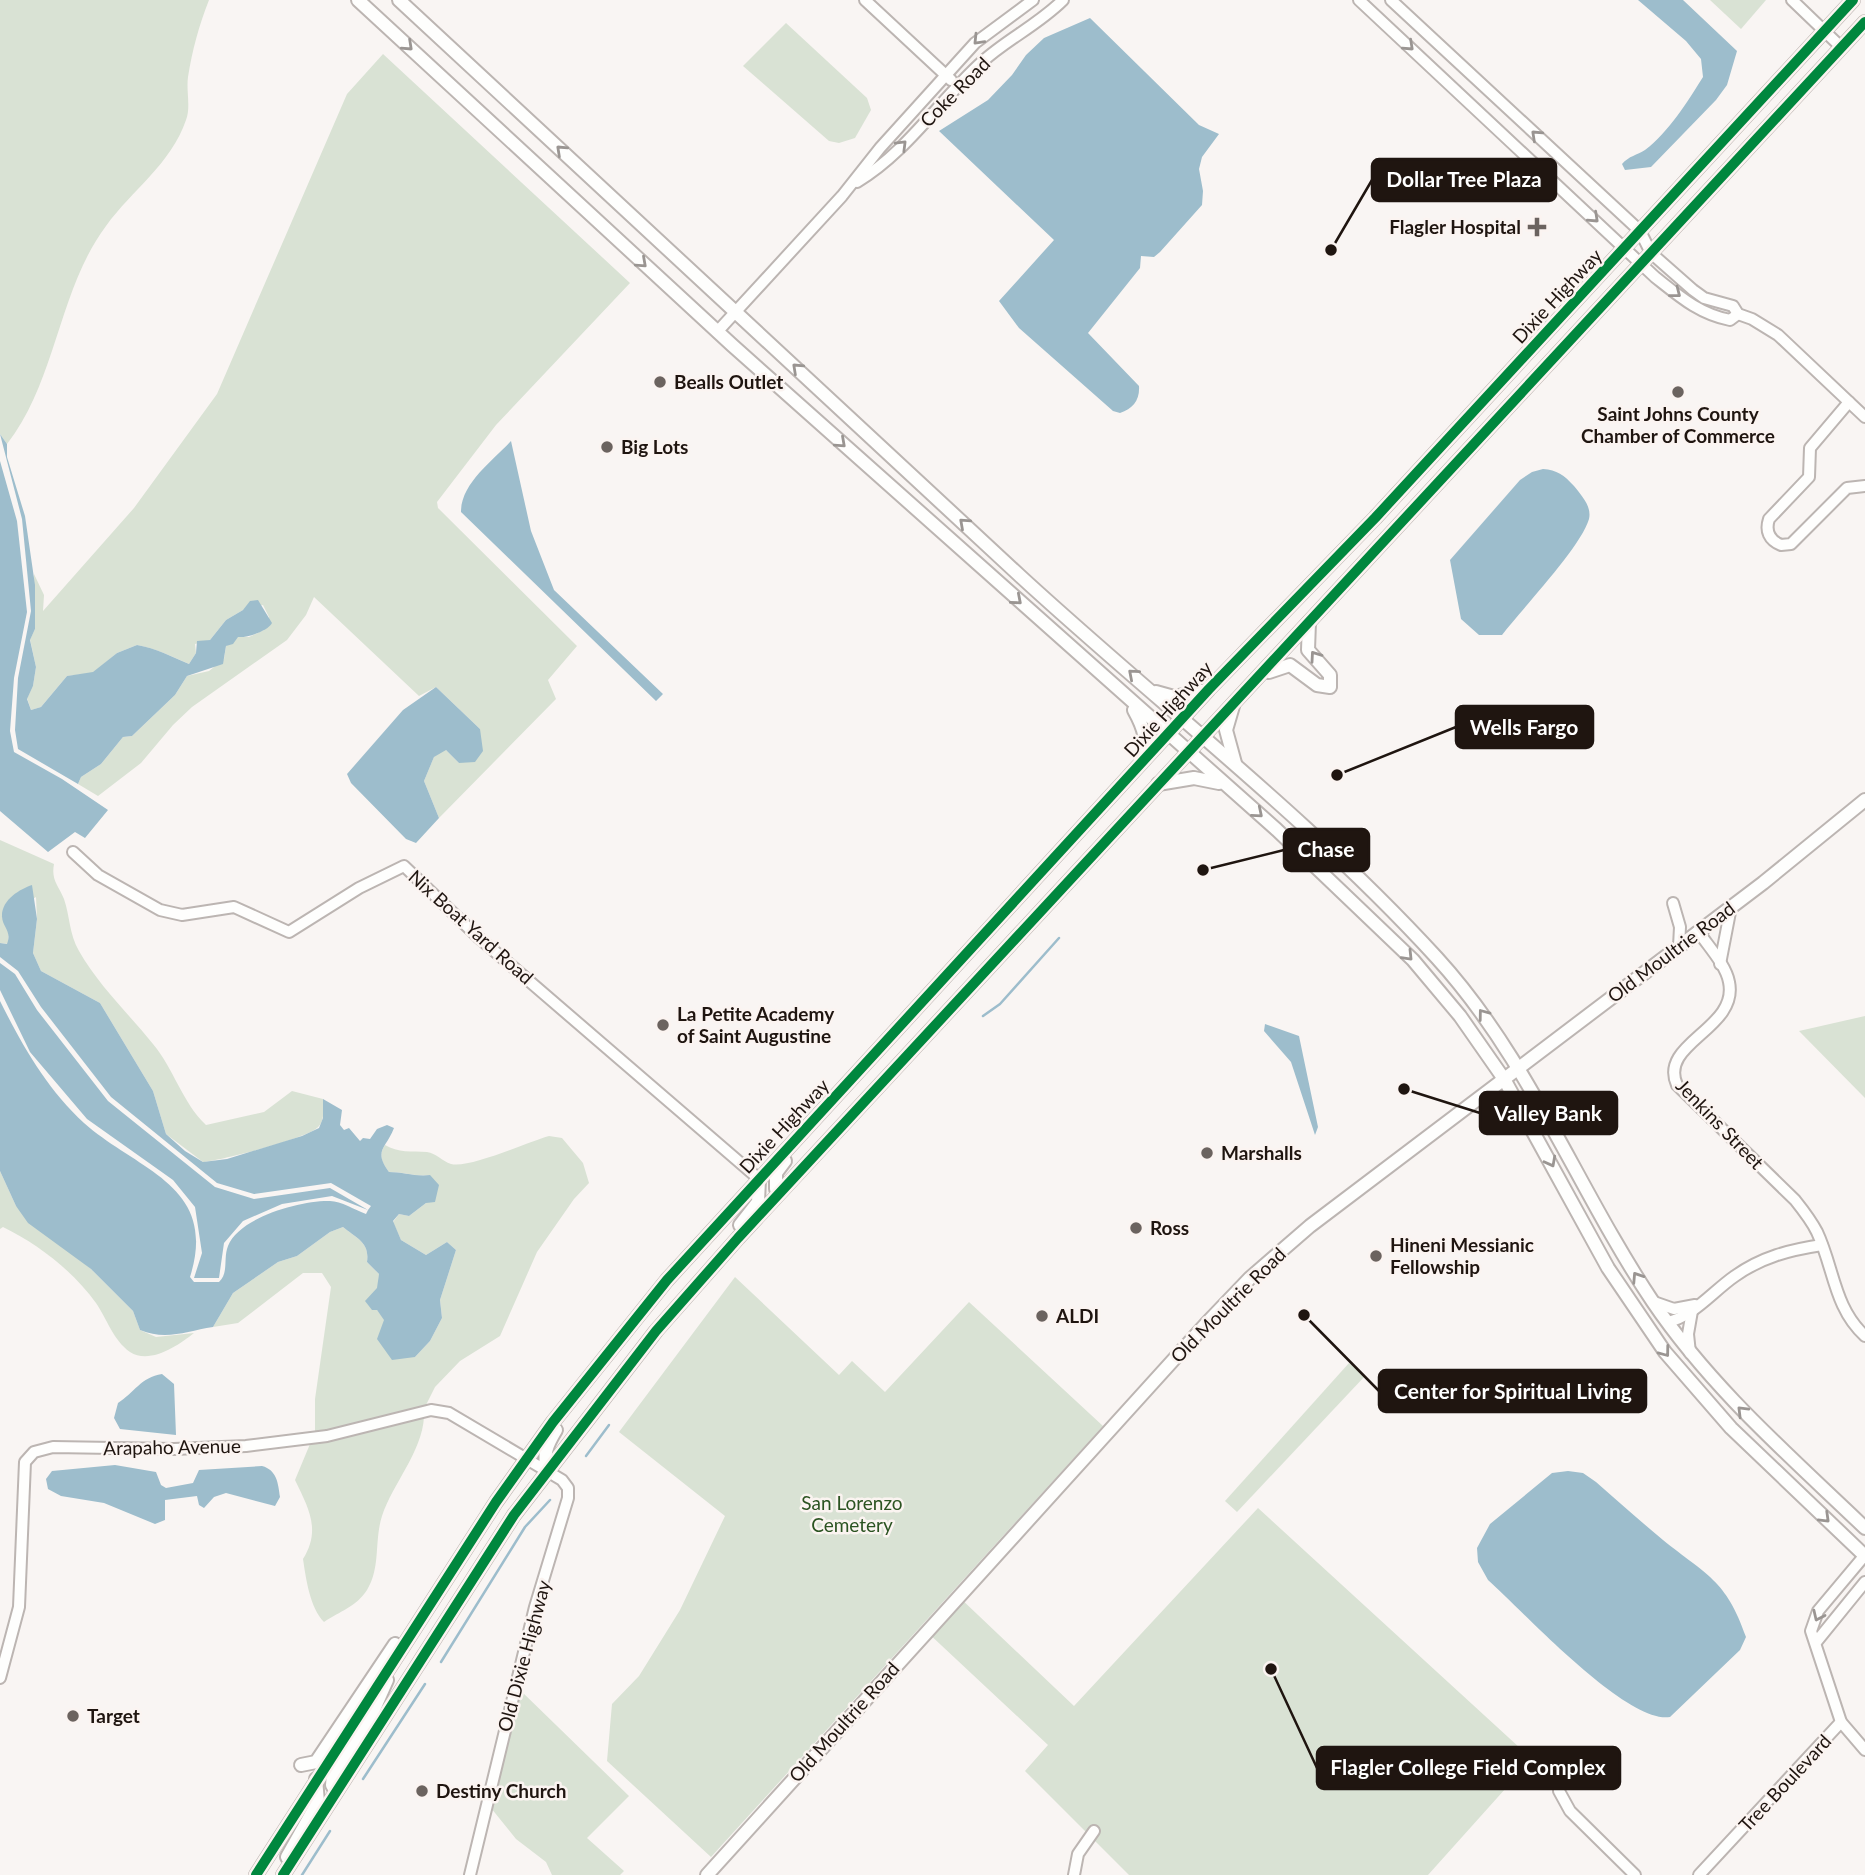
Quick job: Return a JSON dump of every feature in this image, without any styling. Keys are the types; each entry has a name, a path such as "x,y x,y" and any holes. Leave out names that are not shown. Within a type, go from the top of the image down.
{"main road":[{"path":"358,0 717,332 1360,908 1439,990 1504,1079 1625,1296 1665,1352 1710,1406 1865,1555"},
{"path":"399,0 1017,573 1153,691 1374,894 1462,987 1519,1067 1613,1237 1652,1301 1690,1353 1742,1411 1865,1528"},
{"name":"Dixie Highway","path":"418,1622 527,1458 629,1325 716,1225 1209,689 1375,518 1853,0"},
{"name":"Dixie Highway","path":"283,1875 494,1545 600,1402 677,1307 1202,736 1260,677 1865,22"},
{"path":"958,549 979,559 1003,578 1013,577 1017,573"},
{"path":"1260,677 1283,665 1290,665 1317,685 1330,687 1331,675 1308,650 1310,622"},
{"path":"1153,691 1174,697 1209,689"},
{"path":"1126,698 1144,731 1146,744 1139,767"},
{"path":"1235,701 1226,730 1236,766"},
{"path":"1158,784 1194,778 1207,779 1228,788"},
{"name":"Old Moultrie Road","path":"707,1875 983,1567 1251,1276 1310,1226 1731,907 1865,800"},
{"path":"1360,908 1374,894"},
{"path":"776,1189 776,1172 883,1055 888,1039"},
{"path":"776,1189 795,1177"},
{"path":"759,1179 776,1189"},
{"path":"677,1307 693,1279 755,1208 760,1195 759,1179"},
{"path":"548,1472 544,1461 545,1449 556,1430 612,1357 703,1250 712,1238 716,1225"},
{"path":"1625,1296 1650,1316 1667,1322"},
{"path":"256,1875 418,1622"},
{"path":"300,1765 316,1762 398,1639 418,1622"},
{"path":"336,1792 332,1785 333,1774 377,1705 393,1660"},
{"path":"276,1875 315,1808 319,1794 316,1779"},
{"path":"263,1875 277,1843"}],"street":[{"path":"865,0 959,87"},
{"name":"Coke Road","path":"717,332 849,188 880,148 985,32 1033,0"},
{"name":"Coke Road","path":"849,188 876,171 982,62 1036,24 1063,0"},
{"path":"1359,0 1642,264 1695,308 1730,320 1738,314"},
{"path":"1391,0 1640,231 1651,253 1704,298 1733,306 1738,314 1778,335 1865,417"},
{"path":"1792,0 1842,47"},
{"path":"1433,69 1448,52"},
{"path":"1479,111 1494,96"},
{"path":"1565,190 1579,175"},
{"path":"1849,402 1810,448 1809,477 1769,519 1768,534 1781,545 1791,544 1847,488 1865,486"},
{"path":"1375,518 1392,534"},
{"name":"Nix Boat Yard Road","path":"73,852 98,875 160,911 182,915 234,907 289,932 359,888 404,866 478,937 759,1179"},
{"path":"1672,903 1680,927 1679,946"},
{"path":"1720,964 1731,907"},
{"name":"Jenkins Street","path":"1698,931 1729,981 1726,1009 1678,1057 1674,1078 1677,1085 1795,1200 1812,1223 1822,1245"},
{"path":"1667,1322 1679,1320 1767,1257 1822,1245 1840,1303 1848,1318 1865,1336"},
{"path":"1652,1301 1674,1309 1695,1307"},
{"path":"1690,1353 1688,1334 1695,1307"},
{"name":"Arapaho Avenue","path":"0,1678 19,1607 25,1462 40,1449 246,1446 327,1436 440,1410 467,1421 527,1458"},
{"name":"Old Dixie Highway","path":"470,1875 535,1607 567,1507 568,1488 562,1480 527,1458"},
{"name":"Tree Boulevard","path":"1699,1875 1841,1722 1811,1631 1818,1611 1865,1555"},
{"path":"1816,1641 1865,1582"},
{"path":"1841,1722 1865,1750"},
{"path":"316,1779 336,1792"},
{"path":"1559,1791 1576,1819 1635,1875"},
{"path":"1074,1875 1078,1854 1094,1831"}],"green space":[{"path":"0,0 209,0 192,58 187,115 179,136 161,163 116,213 90,251 77,278 37,392 24,419 7,444 0,434"},
{"path":"1710,0 1766,0 1741,29"},
{"path":"786,23 867,98 871,110 855,138 839,143 829,141 743,66"},
{"path":"383,54 630,283 496,425 437,502 438,508 577,646 548,680 556,699 439,818 424,781 434,757 440,750 446,750 459,763 480,729 436,687 419,696 314,597 306,615 287,640 192,707 141,763 98,796 78,784 81,777 101,764 123,737 132,736 175,695 187,676 209,671 224,659 226,646 238,636 249,637 264,630 269,617 263,605 243,610 226,620 210,640 195,644 196,653 189,664 157,650 137,645 117,653 93,673 67,676 41,707 31,710 27,698 33,686 36,667 30,639 35,629 34,574 44,595 43,611 134,508 217,394 347,94"},
{"path":"0,840 54,864 54,878 64,899 73,938 79,951 105,988 160,1054 191,1106 206,1125 264,1112 292,1091 323,1099 323,1117 319,1126 284,1142 203,1162 166,1134 153,1091 100,1003 41,971 33,953 37,919 36,897 2,917 9,929 8,944 0,943"},
{"path":"1865,1016 1865,1098 1799,1031"},
{"path":"549,1136 562,1138 583,1163 589,1183 574,1199 537,1252 500,1336 460,1361 435,1387 425,1407 315,1433 315,1399 331,1287 322,1273 303,1273 238,1323 213,1327 233,1293 278,1262 297,1256 330,1232 343,1227 364,1245 367,1262 379,1274 377,1310 415,1357 430,1341 442,1318 440,1300 456,1250 447,1242 426,1255 401,1240 393,1222 399,1214 409,1216 426,1203 430,1175 389,1172 382,1159 385,1145 400,1150 430,1153 451,1164 459,1164 484,1159"},
{"path":"0,1171 16,1206 91,1269 133,1311 140,1330 156,1337 194,1333 172,1348 155,1355 138,1355 124,1347 96,1303 66,1269 29,1242 3,1227 0,1229"},
{"name":"San Lorenzo Cemetery","path":"735,1277 839,1375 852,1361 885,1392 969,1302 1103,1426 711,1857 607,1761 612,1704 639,1676 680,1610 725,1516 619,1432"},
{"path":"1349,1363 1365,1376 1237,1512 1225,1501"},
{"path":"424,1417 413,1455 382,1516 376,1563 367,1590 358,1601 324,1622 315,1609 307,1584 303,1559 311,1538 311,1520 295,1480 310,1444"},
{"path":"1258,1508 1532,1759 1428,1875 1129,1875 1093,1839 1100,1831 1093,1825 1086,1832 1025,1771 1048,1745 926,1631 958,1596 1074,1706"},
{"path":"520,1690 629,1796 587,1838 624,1871 620,1875 552,1875 546,1862 516,1839 491,1808"}],"water":[{"path":"1638,0 1683,0 1737,51 1727,85 1716,100 1651,167 1625,170 1622,164 1645,150 1662,135 1703,77 1701,59 1686,41"},
{"path":"1090,18 1199,125 1219,134 1202,157 1199,169 1203,191 1202,205 1160,252 1154,257 1141,256 1140,268 1088,333 1139,386 1135,403 1120,413 1113,411 1019,328 999,301 1054,240 939,131 988,100 1044,38"},
{"path":"0,434 7,444 7,457 25,516 35,585 35,629 30,640 36,667 33,686 27,699 31,710 41,707 67,676 93,672 117,653 137,645 157,650 189,664 196,653 197,641 210,640 226,620 243,610 250,601 258,600 272,623 262,631 238,637 233,644 226,646 223,664 187,676 175,695 132,736 123,737 101,764 81,777 78,784 18,749 15,730 18,678 31,611 22,519"},
{"path":"511,441 531,531 554,590 663,694 656,701 461,512 462,501 472,482"},
{"path":"0,461 17,521 27,612 14,678 10,731 14,752 62,779 108,810 85,838 75,832 48,852 0,811"},
{"path":"1543,469 1560,474 1574,486 1587,505 1589,519 1563,561 1502,635 1479,635 1461,619 1450,560 1520,480"},
{"path":"436,687 480,729 483,751 475,762 459,763 446,750 434,757 424,781 439,818 416,843 406,839 351,783 347,774 403,710"},
{"path":"32,885 37,919 33,953 41,971 100,1003 153,1091 166,1134 185,1151 203,1162 227,1159 302,1136 319,1128 323,1118 323,1099 342,1110 340,1125 344,1130 349,1128 360,1141 363,1138 370,1139 377,1129 387,1125 394,1128 381,1154 389,1172 430,1175 439,1185 435,1202 426,1203 409,1216 399,1214 393,1221 401,1240 426,1255 447,1242 456,1250 440,1300 442,1318 430,1341 415,1357 392,1360 377,1339 384,1320 377,1310 372,1310 365,1301 377,1288 379,1274 367,1262 364,1245 343,1227 330,1232 297,1256 278,1262 233,1293 213,1327 159,1335 140,1330 133,1311 91,1269 28,1223 16,1206 0,1171 0,1001 36,1066 58,1096 84,1123 149,1169 183,1200 193,1221 196,1246 190,1277 194,1282 219,1282 225,1270 228,1246 234,1236 273,1212 318,1201 339,1202 366,1214 371,1206 331,1183 254,1194 217,1183 111,1097 41,1007 18,971 0,957 0,943 7,944 8,940 2,917 5,905 17,892"},
{"path":"0,963 15,974 37,1010 108,1101 215,1187 254,1199 330,1188 368,1210 332,1196 282,1204 243,1221 224,1243 219,1278 194,1278 202,1253 195,1207 173,1180 87,1119 30,1052 0,990"},
{"path":"1265,1024 1299,1036 1318,1127 1315,1135 1291,1062 1264,1031"},
{"path":"162,1374 174,1384 176,1435 120,1429 114,1418 118,1403 143,1382"},
{"path":"115,1465 156,1472 161,1485 166,1488 193,1483 199,1470 262,1466 274,1474 280,1497 275,1506 226,1493 214,1497 204,1508 199,1505 197,1496 165,1500 165,1520 155,1524 104,1503 61,1496 48,1489 46,1479 52,1471"},
{"path":"1552,1473 1583,1473 1596,1482 1713,1580 1731,1602 1746,1637 1740,1650 1670,1717 1651,1714 1628,1703 1602,1685 1488,1580 1478,1562 1477,1548 1490,1524"}],"waterway":[{"path":"983,1016 1000,1004 1059,938"},
{"path":"586,1456 609,1425"},
{"path":"441,1662 525,1527 550,1500"},
{"path":"363,1779 425,1684"},
{"path":"302,1875 330,1831"}],"cycle path":[{"path":"256,1875 496,1502 553,1422 667,1280 1209,689 1375,518 1853,0"},
{"path":"283,1875 514,1515 656,1331 738,1238 1865,22"}],"place":[{"name":"Flagler Hospital","path":"1537,227"},
{"name":"Dollar Tree Plaza","path":"1331,250"},
{"name":"Bealls Outlet","path":"660,382"},
{"name":"Saint Johns County Chamber of Commerce","path":"1678,392"},
{"name":"Big Lots","path":"607,447"},
{"name":"Wells Fargo","path":"1337,775"},
{"name":"Chase","path":"1203,870"},
{"name":"La Petite Academy of Saint Augustine","path":"663,1025"},
{"name":"Valley Bank","path":"1404,1089"},
{"name":"Marshalls","path":"1207,1153"},
{"name":"Ross","path":"1136,1228"},
{"name":"Hineni Messianic Fellowship","path":"1376,1256"},
{"name":"Center for Spiritual Living","path":"1304,1315"},
{"name":"ALDI","path":"1042,1316"},
{"name":"Flagler College Field Complex","path":"1271,1669"},
{"name":"Target","path":"73,1716"},
{"name":"Destiny Church","path":"422,1791"}]}
